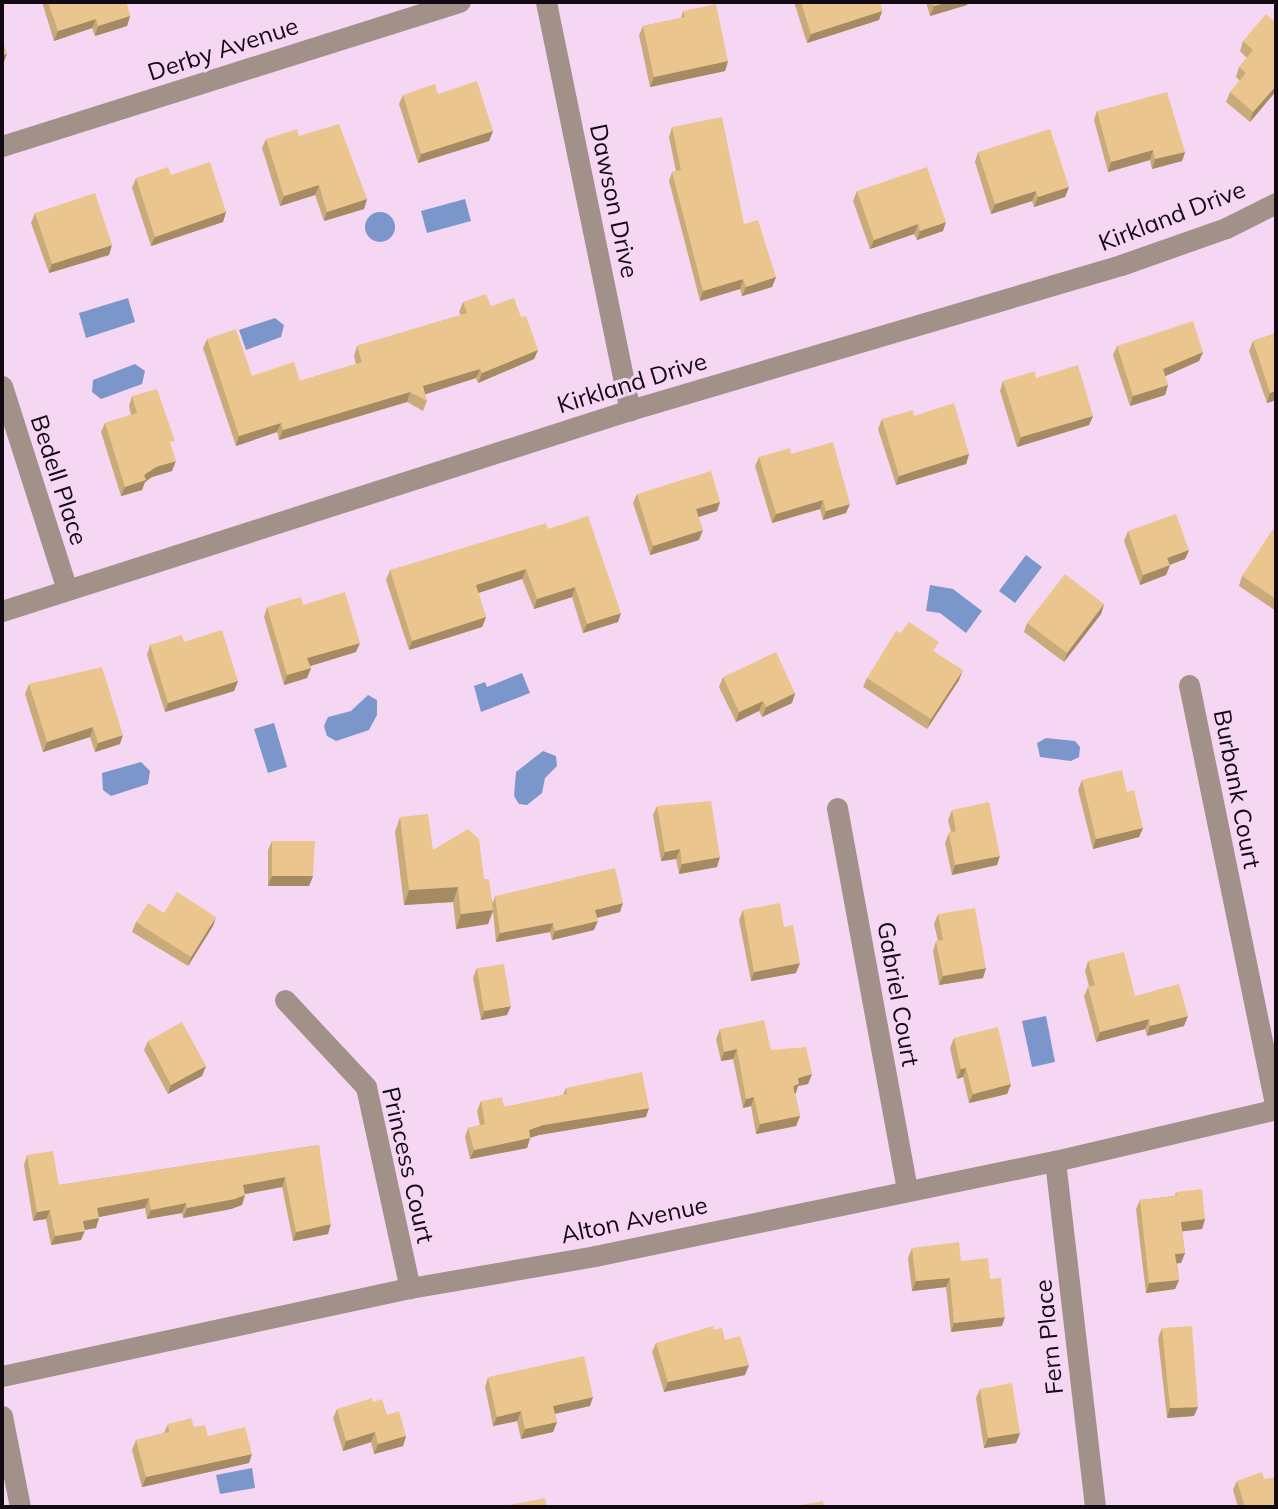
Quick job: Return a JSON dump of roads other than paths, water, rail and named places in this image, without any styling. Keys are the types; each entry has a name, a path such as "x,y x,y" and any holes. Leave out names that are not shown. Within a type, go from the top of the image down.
{"street":[{"name":"Derby Avenue","path":"2,146 460,2"},
{"name":"Dawson Drive","path":"546,2 631,410"},
{"name":"Kirkland Drive","path":"2,611 631,410 1121,265 1226,228 1276,203"},
{"name":"Bedell Place","path":"2,386 67,590"},
{"name":"Burbank Court","path":"1189,685 1276,1109"},
{"name":"Gabriel Court","path":"837,808 907,1189"},
{"name":"Princess Court","path":"285,1000 366,1087 410,1288"},
{"name":"Alton Avenue","path":"2,1376 410,1288 595,1256 907,1189 1055,1161 1276,1109"},
{"name":"Fern Place","path":"1055,1161 1095,1507"},
{"path":"2,1416 20,1507"}],"water":[{"path":"465,199 471,221 427,233 421,211"},
{"path":"380,212 391,216 395,227 391,238 380,242 369,238 365,227 369,216"},
{"path":"128,298 135,322 86,338 79,313"},
{"path":"275,318 284,325 281,337 246,350 239,330"},
{"path":"135,364 145,371 142,384 101,399 92,392 93,380"},
{"path":"1026,555 1042,567 1015,603 999,591"},
{"path":"930,585 953,589 982,611 966,633 940,613 926,611"},
{"path":"522,673 530,693 481,712 474,686 485,682 487,687"},
{"path":"368,695 377,700 377,715 369,730 336,741 327,736 324,726 328,717 351,711"},
{"path":"274,723 287,767 268,773 254,729"},
{"path":"1046,738 1075,741 1080,747 1079,757 1071,761 1040,757 1037,743"},
{"path":"543,751 556,756 557,766 545,778 542,793 527,805 519,804 514,796 516,772"},
{"path":"141,762 150,771 148,784 111,796 103,790 102,773"},
{"path":"1046,1016 1055,1062 1032,1067 1022,1021"},
{"path":"252,1468 255,1488 220,1494 216,1475"}]}
